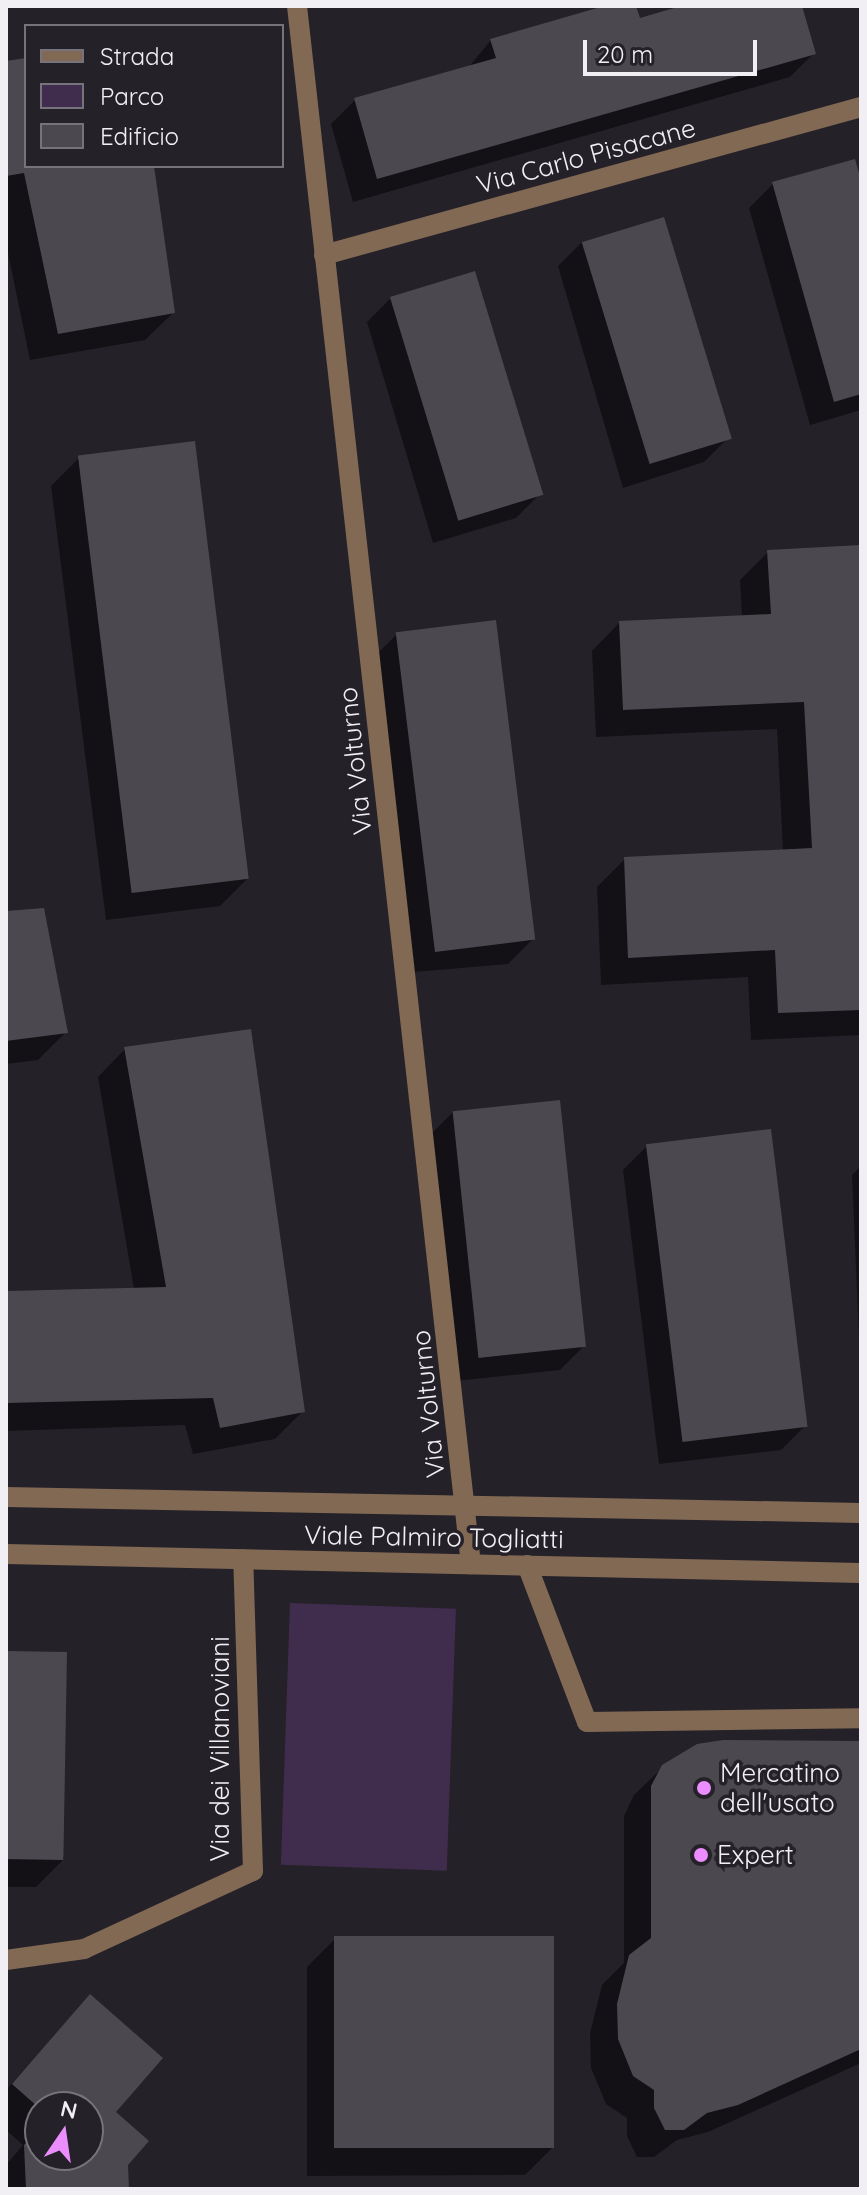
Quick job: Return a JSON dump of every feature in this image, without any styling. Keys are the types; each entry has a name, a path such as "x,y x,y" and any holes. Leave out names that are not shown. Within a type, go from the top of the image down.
{"street":[{"name":"Via Volturno","path":"297,6 471,1564"},
{"name":"Via Carlo Pisacane","path":"324,255 861,107"},
{"name":"Viale Palmiro Togliatti","path":"6,1497 466,1509 861,1513"},
{"name":"Viale Palmiro Togliatti","path":"6,1554 861,1573"},
{"name":"Via dei Villanoviani","path":"6,1960 84,1949 253,1871 243,1559"},
{"path":"527,1565 587,1722 861,1718"}],"green space":[{"path":"290,1603 456,1609 447,1871 281,1865"}],"building":[{"path":"604,6 636,6 640,18 681,6 802,6 816,54 377,179 354,98 496,58 490,39"},
{"path":"24,58 24,168 154,168 175,313 58,334 24,173 6,176 6,61"},
{"path":"855,159 861,180 861,394 834,402 772,182"},
{"path":"664,217 732,439 650,464 582,242"},
{"path":"475,271 543,495 458,521 390,297"},
{"path":"195,441 249,879 132,893 78,455"},
{"path":"861,545 861,1010 778,1013 775,950 628,958 624,857 812,848 804,702 623,710 619,621 771,614 767,550"},
{"path":"496,620 535,940 435,952 396,632"},
{"path":"44,908 68,1033 6,1041 6,911"},
{"path":"251,1029 305,1412 220,1428 213,1398 6,1403 6,1291 166,1287 124,1047"},
{"path":"560,1100 586,1347 479,1358 453,1111"},
{"path":"771,1129 808,1427 682,1442 646,1144"},
{"path":"6,1651 67,1652 63,1860 6,1859"},
{"path":"723,1740 861,1741 861,2049 738,2105 707,2113 684,2130 665,2130 654,2108 654,2090 633,2076 618,2039 617,2004 629,1955 651,1938 651,1786 662,1765 697,1744"},
{"path":"334,1936 554,1936 554,2148 334,2148"},
{"path":"90,1994 163,2058 116,2112 149,2141 128,2165 129,2189 26,2189 25,2171 104,2171 104,2091 24,2091 24,2095 12,2084"}],"place":[{"name":"Mercatino dell'usato","path":"704,1788"},
{"name":"Expert","path":"701,1855"}]}
